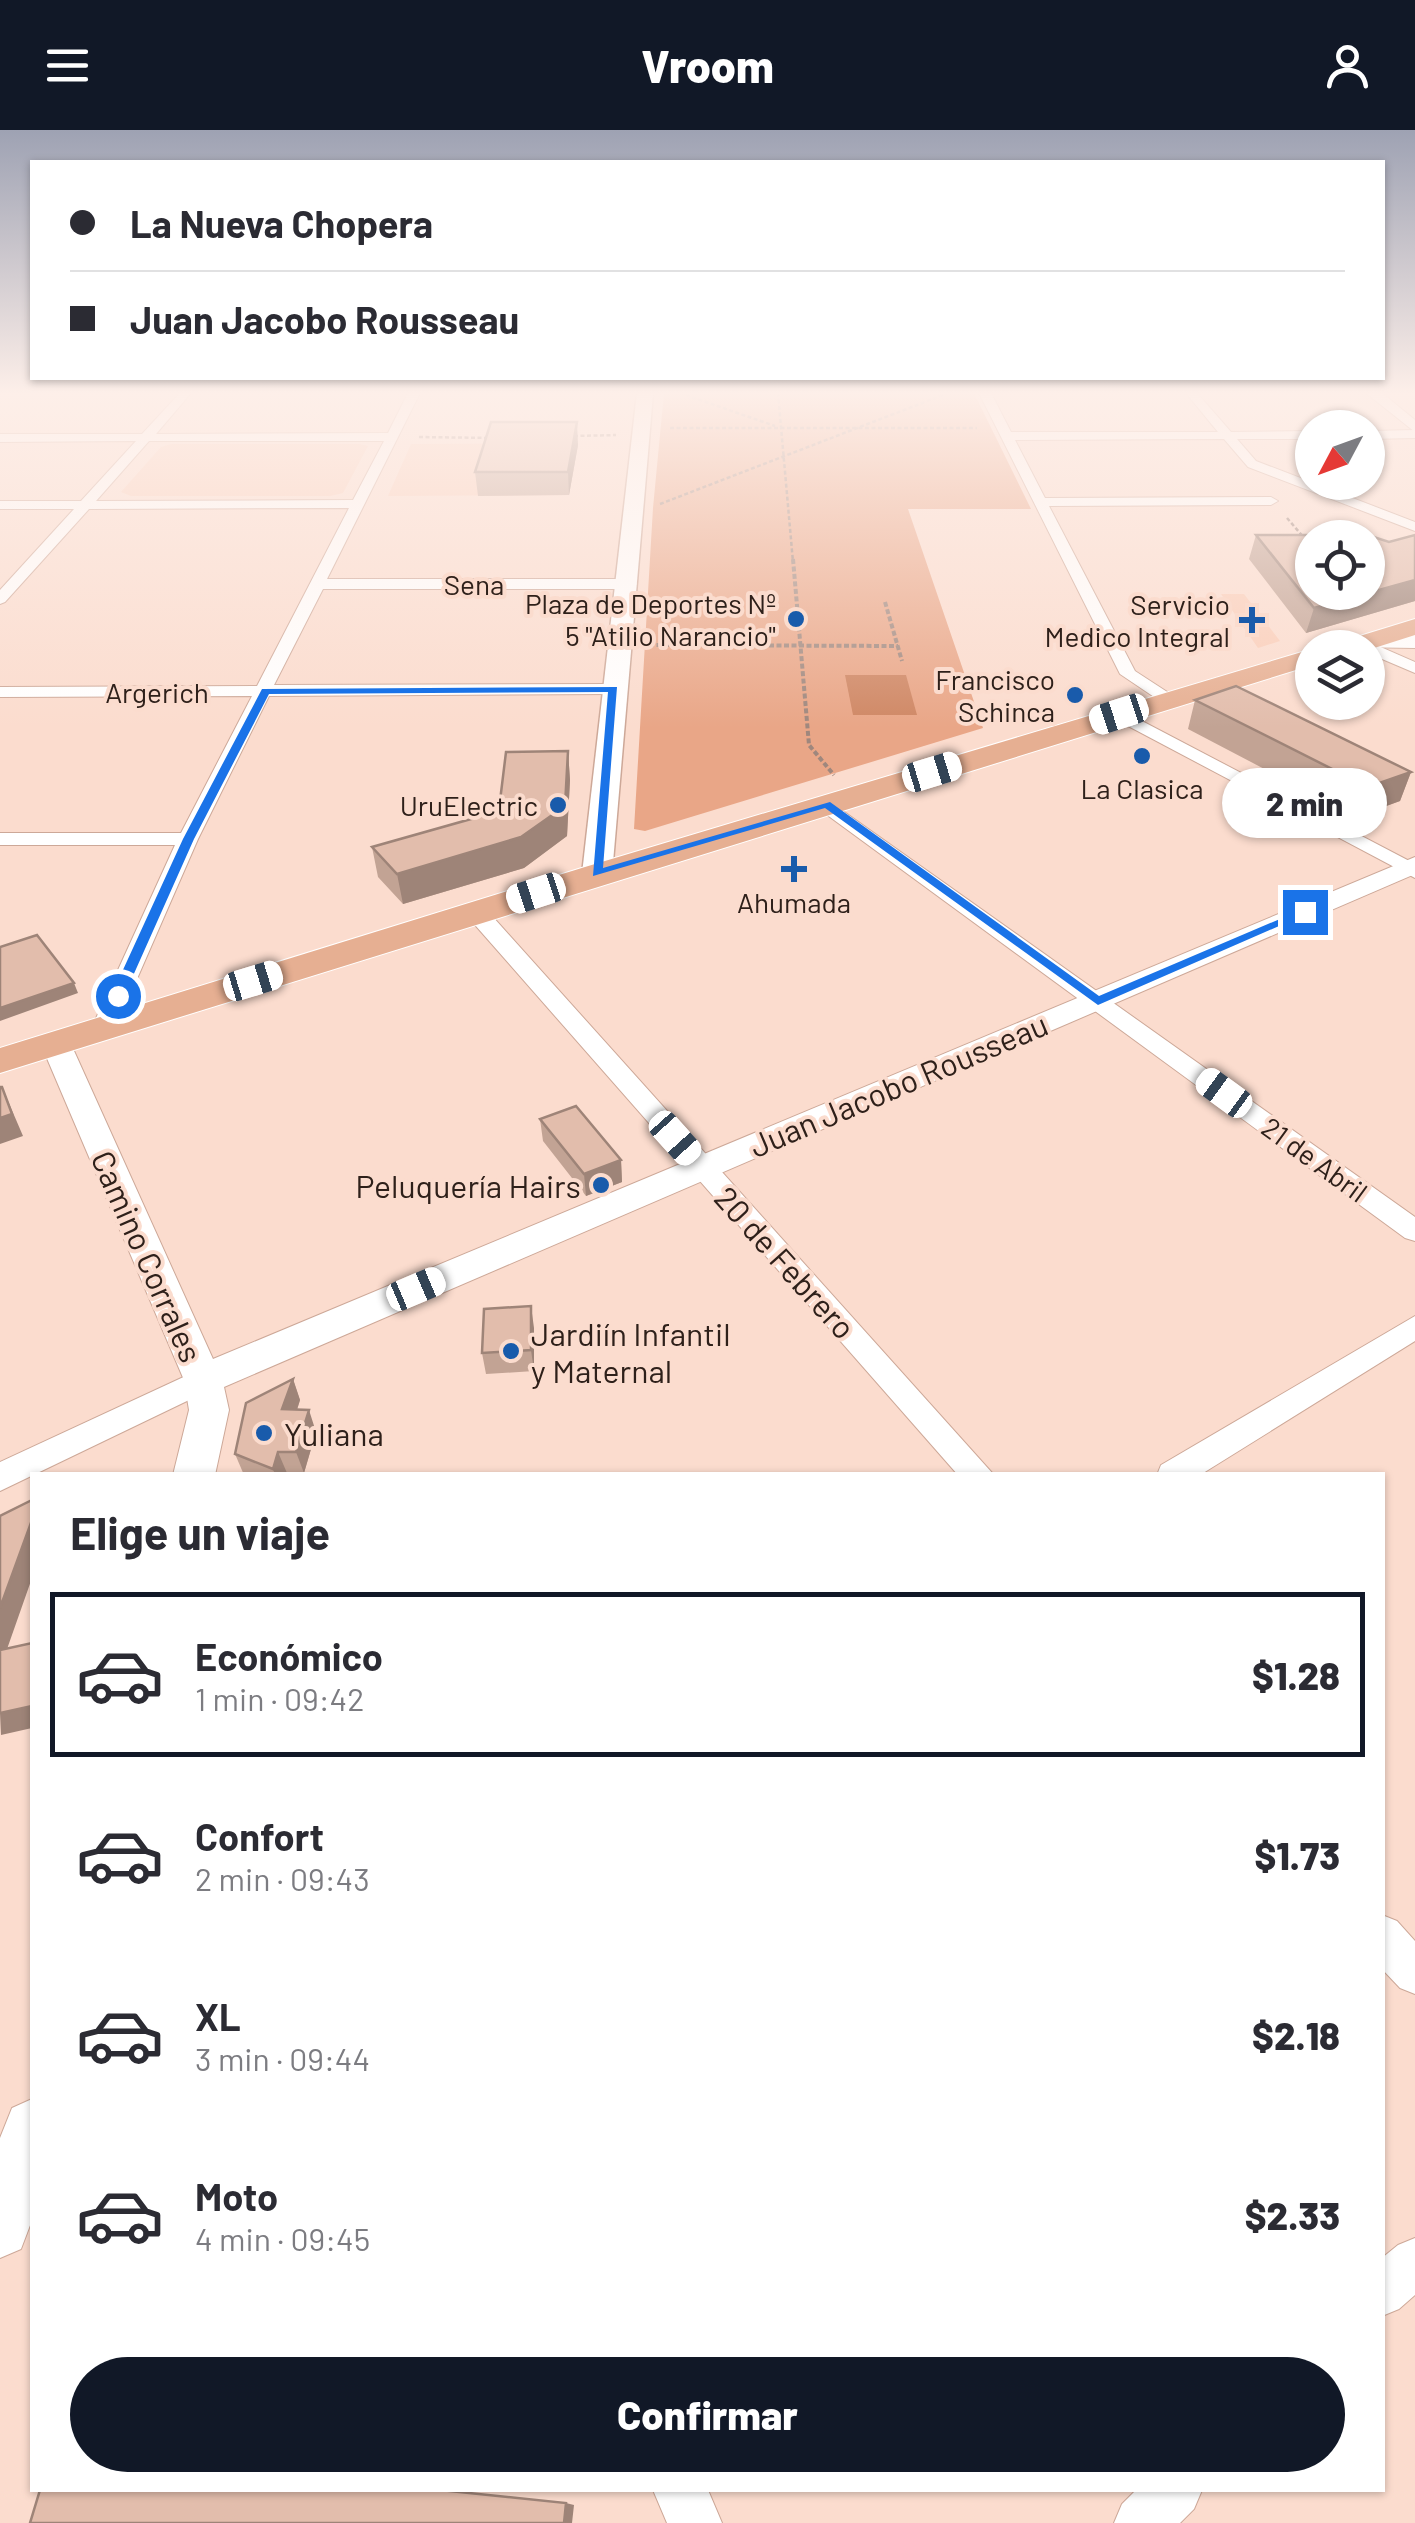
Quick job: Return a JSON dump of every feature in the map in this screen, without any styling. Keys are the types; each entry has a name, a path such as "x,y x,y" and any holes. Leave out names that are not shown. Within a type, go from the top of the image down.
{"main road":[{"path":"597,874 613,689 637,505"},
{"path":"1385,635 1415,626"},
{"path":"0,1061 1295,662"}],"street":[{"path":"0,506 267,505"},
{"path":"104,1027 188,839 360,505"},
{"path":"1042,505 1128,674 1169,699"},
{"path":"1357,505 1415,527"},
{"path":"0,600 84,506"},
{"name":"Sena","path":"320,584 629,584"},
{"path":"1385,643 1415,642"},
{"path":"1385,657 1415,668"},
{"name":"Argerich","path":"0,692 613,689"},
{"path":"1119,714 1413,869"},
{"name":"21 de Abril","path":"826,804 1415,1231"},
{"path":"0,839 188,839"},
{"name":"Juan Jacobo Rousseau","path":"0,1477 202,1380 1413,869"},
{"name":"20 de Febrero","path":"476,912 975,1472"},
{"name":"Camino Corrales","path":"55,1042 202,1380 210,1410 195,1472"},
{"path":"1177,1472 1415,1327"},
{"path":"1385,1939 1415,1973"},
{"path":"0,2228 30,2134"},
{"path":"1385,2289 1415,2262"},
{"path":"681,2492 695,2523"},
{"path":"1141,2523 1173,2492"}],"path":[{"path":"636,514 660,505"},
{"path":"788,505 809,745 822,765 858,795"},
{"path":"885,602 902,660"},
{"path":"620,644 898,646"}],"shaded area":[{"name":"Plaza de Deportes Nº 5 \"Atilio Narancio\"","path":"653,505 1029,505 1031,509 908,509 983,728 645,831 634,829"},
{"name":"Servicio Medico Integral","path":"1221,594 1244,594 1280,641 1258,648"},
{"path":"845,675 906,675 917,715 853,715"}],"building":[{"path":"1256,535 1295,535 1295,584"},
{"path":"1415,535 1415,580 1385,588 1385,541"},
{"path":"1236,686 1295,715 1295,720 1305,720 1411,772 1368,787 1195,700"},
{"path":"568,751 565,806 521,837 397,874 372,847 478,817 500,801 506,752"},
{"path":"37,935 74,983 0,1008 0,947"},
{"path":"0,1087 12,1114 0,1118"},
{"path":"576,1106 621,1160 584,1174 540,1119"},
{"path":"531,1306 531,1350 482,1353 484,1309"},
{"path":"293,1379 282,1409 309,1410 296,1452 278,1452 273,1469 235,1454 246,1403"},
{"path":"30,1501 30,1526 0,1608 0,1516"},
{"path":"30,1643 30,1706 0,1713 0,1650"},
{"path":"39,2492 459,2492 566,2503 564,2523 30,2523"}],"place":[{"name":"Plaza de Deportes Nº 5 \"Atilio Narancio\"","path":"796,619"},
{"name":"Servicio Medico Integral","path":"1252,620"},
{"name":"Francisco Schinca","path":"1075,695"},
{"name":"La Clasica","path":"1142,756"},
{"name":"UruElectric","path":"558,805"},
{"name":"Ahumada","path":"794,869"},
{"name":"Peluquería Hairs","path":"601,1185"},
{"name":"Jardiín Infantil y Maternal","path":"511,1351"},
{"name":"Yuliana","path":"264,1433"}],"route":[{"path":"118,996 188,839 266,691 613,689 597,874 826,804 1098,1001 1305,912"}]}
